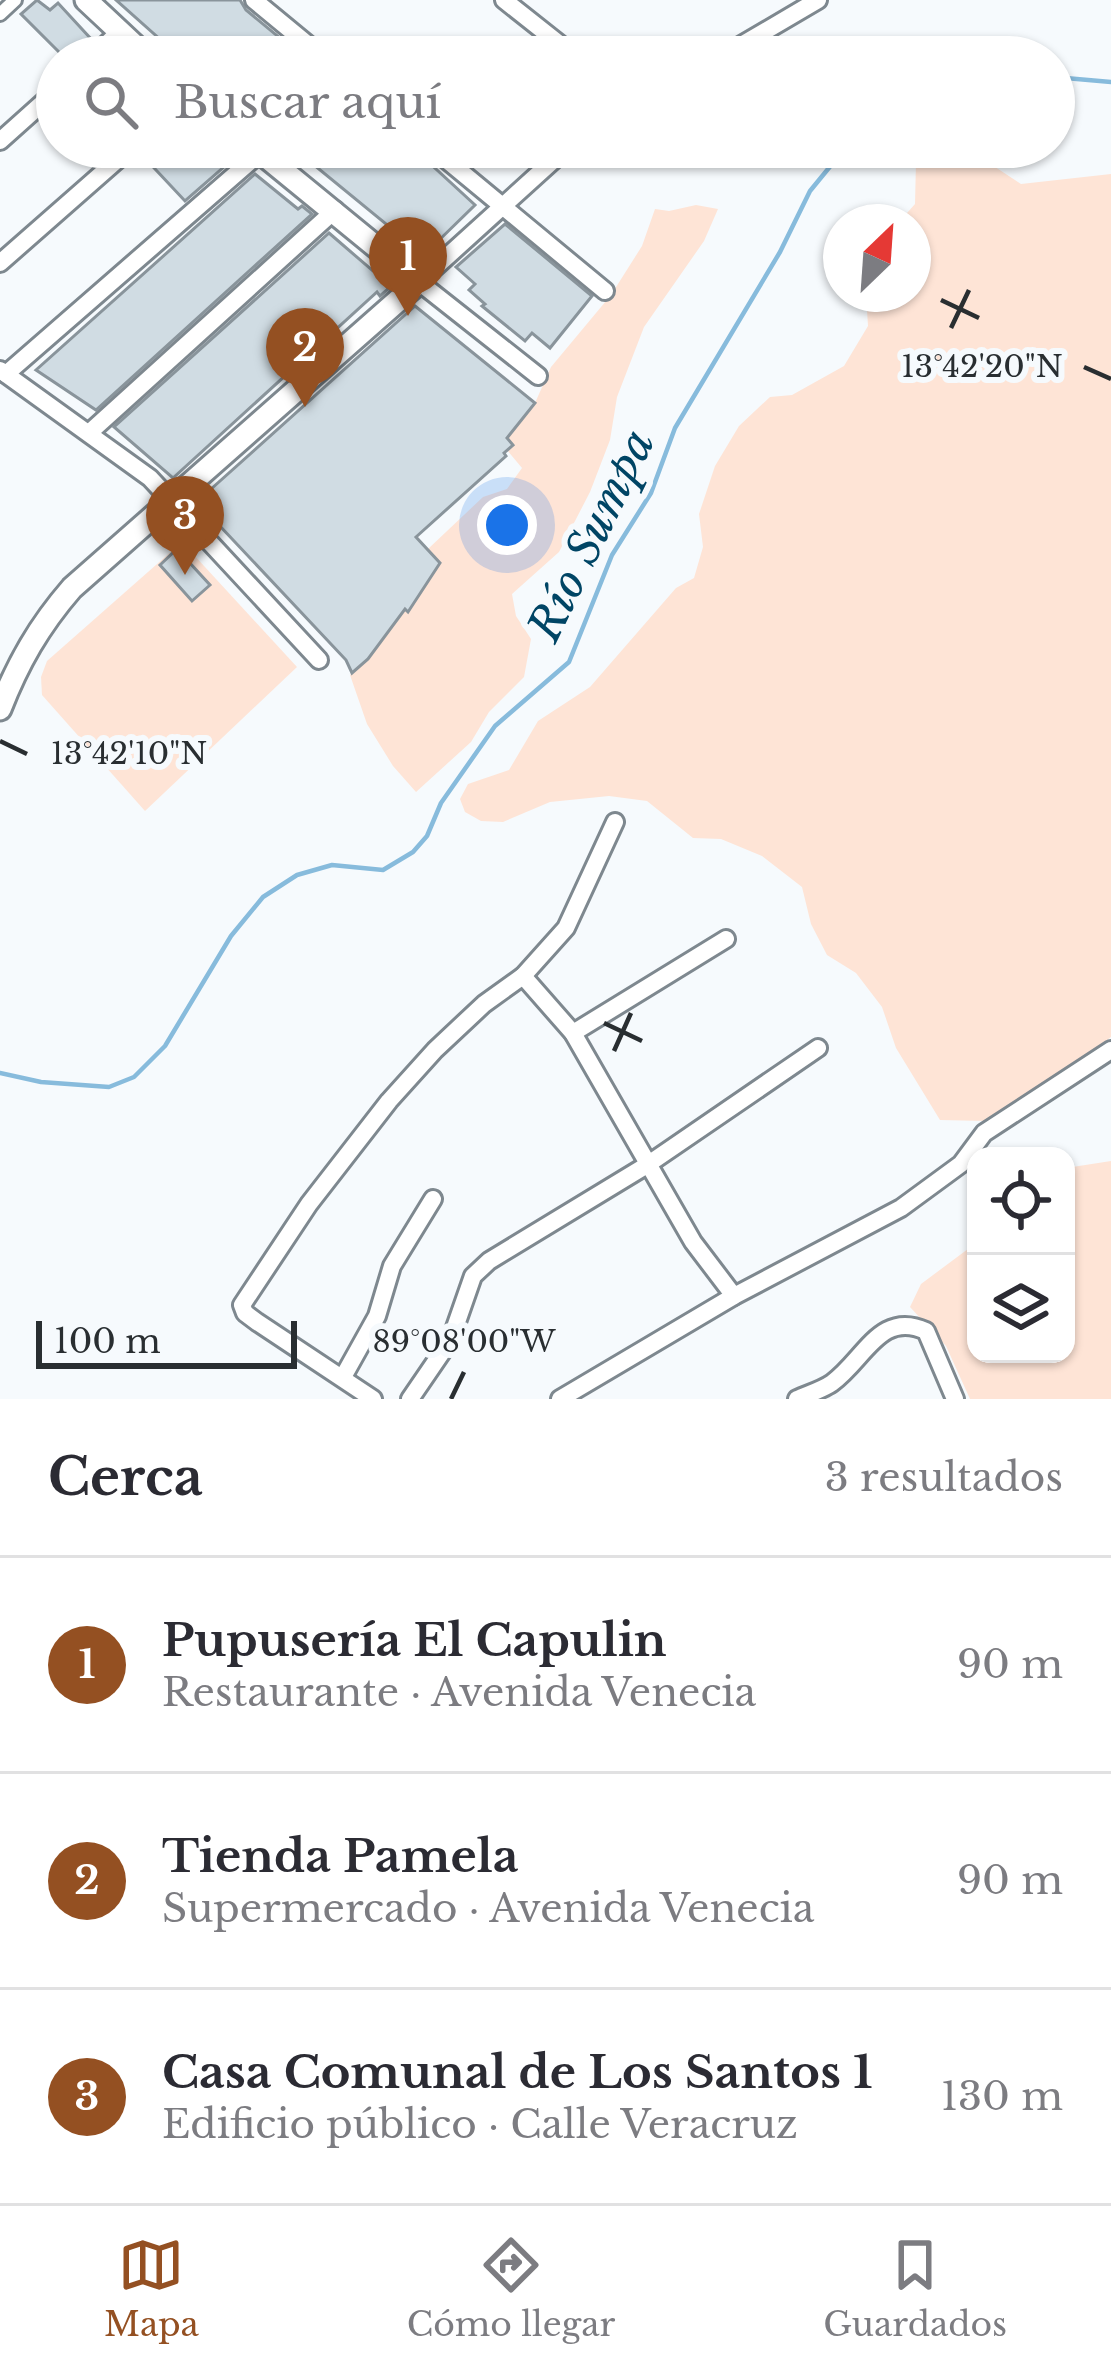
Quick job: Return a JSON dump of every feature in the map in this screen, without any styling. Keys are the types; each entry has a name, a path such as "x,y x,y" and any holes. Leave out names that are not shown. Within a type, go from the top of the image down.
{"street":[{"path":"0,14 15,0"},
{"path":"86,0 122,36"},
{"path":"254,0 298,36"},
{"path":"504,0 549,36"},
{"path":"757,36 818,0"},
{"path":"115,36 118,33"},
{"path":"0,141 36,109"},
{"path":"0,263 108,168"},
{"path":"236,168 3,372 150,478 319,660"},
{"path":"280,168 538,376"},
{"path":"456,168 605,291"},
{"path":"0,709 40,625 72,588 545,168"},
{"path":"88,434 335,210"},
{"path":"373,1399 257,1322 242,1305 309,1204 389,1101 468,1019 523,976 566,928 616,822"},
{"path":"573,1033 726,939"},
{"path":"523,976 573,1033 693,1242 734,1296"},
{"path":"410,1399 451,1340 473,1276 818,1048"},
{"path":"560,1399 734,1296 901,1208 961,1165 984,1133 1111,1050"},
{"path":"343,1377 377,1316 392,1266 433,1199"},
{"path":"797,1399 831,1384 878,1335 898,1324 926,1331 955,1399"}],"shaded area":[{"path":"916,168 997,168 1021,184 1111,174 1111,1037 986,1121 940,1120 896,1048 882,1007 856,973 827,955 811,924 802,887 762,856 721,839 693,838 647,801 609,796 550,802 503,822 481,821 465,812 460,799 468,784 509,770 538,721 590,687 676,588 694,578 703,547 699,514 715,466 739,426 770,397 792,395 844,366 868,326 867,312 931,312 931,204 915,204"},
{"path":"696,205 718,209 704,241 644,327 617,397 610,440 590,492 559,552 512,594 516,616 531,639 524,677 489,712 471,742 416,792 367,724 350,675 405,609 409,611 440,564 428,549 483,497 507,489 522,468 507,450 507,438 535,403 551,367 611,295 642,246 655,209"},
{"path":"182,542 297,667 145,811 42,695 41,677 47,661"},
{"path":"1111,1161 1111,1399 970,1399 946,1346 910,1307 921,1284 967,1250 967,1363 1075,1363 1075,1167"}],"building":[{"path":"37,0 50,10 58,3 88,36 43,36 21,14"},
{"path":"116,0 240,0 278,36 156,36"},
{"path":"154,168 223,168 185,201"},
{"path":"318,168 435,168 475,205 432,247 422,237 414,247"},
{"path":"255,174 298,209 302,206 312,214 96,410 36,370"},
{"path":"505,224 592,296 550,348 532,333 525,341 482,306 485,304 469,290 475,284 456,267"},
{"path":"329,233 381,273 388,289 380,296 377,292 173,478 114,427"},
{"path":"415,306 535,403 507,438 513,445 506,456 416,537 440,563 408,612 405,609 352,673 346,660 202,507 201,498"},
{"path":"177,549 210,585 192,601 160,565"}],"waterway":[{"name":"Río Sumpa","path":"1075,79 1111,82"},
{"name":"Río Sumpa","path":"0,1073 41,1082 109,1087 134,1077 165,1046 231,936 263,897 297,875 332,865 383,870 413,852 495,726 569,662 612,555 651,493 675,428 780,252 810,191 829,168"}],"place":[{"name":"Pupusería El Capulin","path":"408,316"},
{"name":"Tienda Pamela","path":"305,407"},
{"name":"Casa Comunal de Los Santos 1","path":"185,575"}]}
